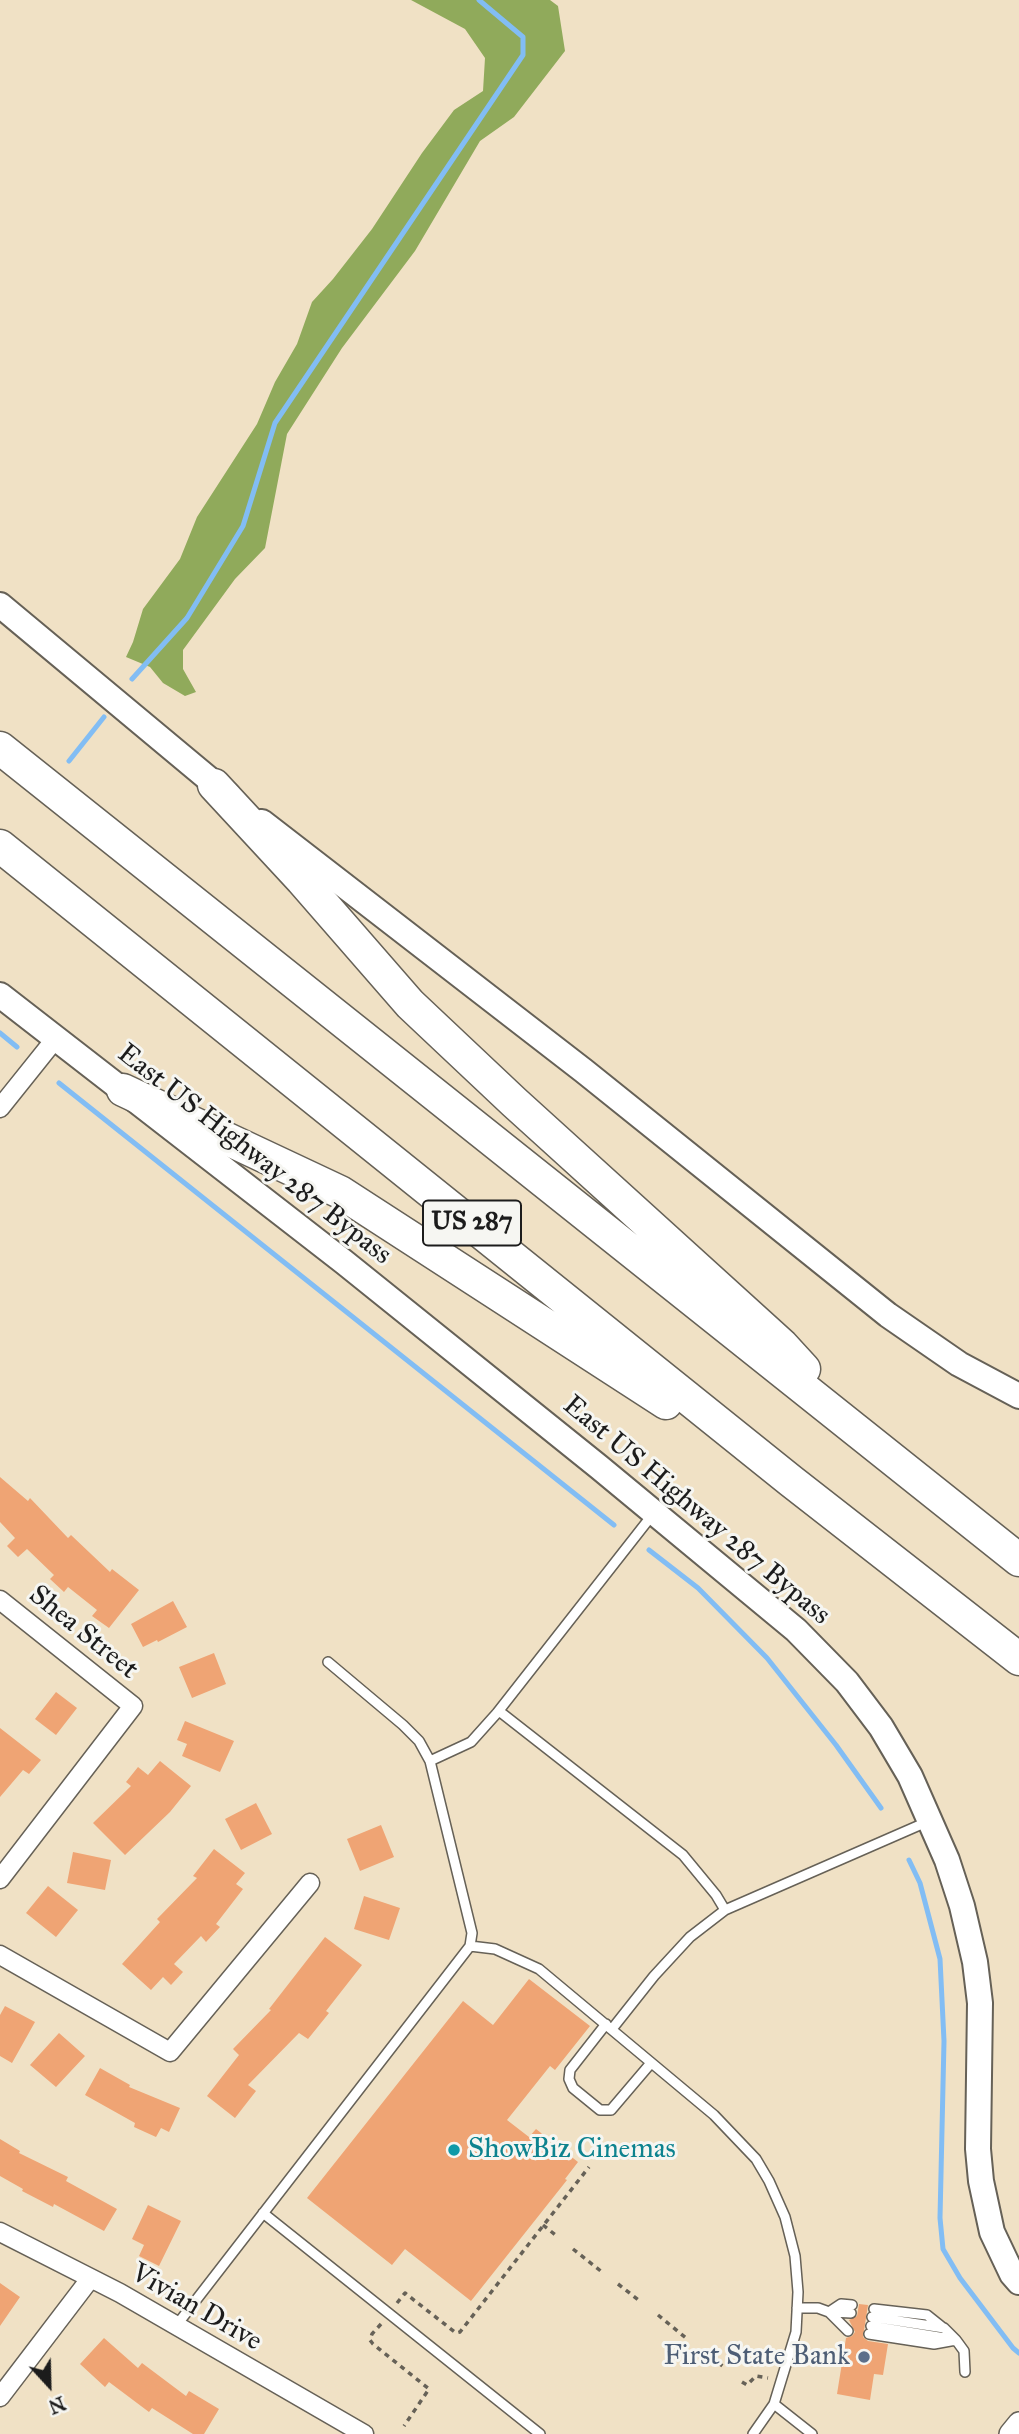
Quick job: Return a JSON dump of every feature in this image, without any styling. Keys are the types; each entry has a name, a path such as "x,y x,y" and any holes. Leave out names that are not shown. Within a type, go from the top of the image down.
{"highway":[{"name":"US 287","path":"0,748 1019,1560"},
{"path":"214,785 302,880 410,1004 782,1345 809,1374 831,1411"},
{"name":"US 287","path":"0,846 791,1481 1019,1659"},
{"path":"123,1090 352,1199 675,1409 907,1588 920,1595 944,1601"}],"main road":[{"path":"0,605 214,785 584,1071 887,1315 959,1364 1019,1396"},
{"name":"East US Highway 287 Bypass","path":"0,995 345,1262 796,1630 847,1682 881,1727 931,1820 962,1906 975,1962 980,2003 978,2149 981,2181 992,2232 1012,2274 1019,2282"}],"street":[{"path":"0,1108 56,1038"},
{"name":"Shea Street","path":"0,1600 133,1706 0,1879"},
{"path":"0,1955 170,2052 310,1883"},
{"name":"Vivian Drive","path":"0,2232 90,2278 364,2434"},
{"path":"0,2397 90,2278"},
{"path":"1010,2434 1019,2423"}],"lane":[{"path":"430,1761 471,1742 654,1513"},
{"path":"176,2326 470,1946 472,1933 430,1761 419,1741 411,1733 328,1662"},
{"path":"499,1710 683,1856 716,1895 725,1910"},
{"path":"651,2063 611,2110 600,2110 573,2088 569,2079 570,2070 690,1937 725,1910 931,1820"},
{"path":"470,1946 495,1949 539,1969 739,2139 769,2181 785,2217 794,2256 796,2332 774,2404 753,2434"},
{"path":"263,2213 540,2434"},
{"path":"797,2308 818,2308 832,2316 850,2318 832,2316"},
{"path":"956,2340 872,2321 927,2315 944,2328 956,2340 964,2351 965,2372"},
{"path":"774,2404 812,2434"}],"path":[{"path":"396,2305 405,2293 456,2333 460,2332 589,2167"},
{"path":"543,2225 558,2237"},
{"path":"573,2249 602,2272"},
{"path":"618,2284 641,2302"},
{"path":"657,2315 686,2338"},
{"path":"382,2323 370,2340 429,2389 404,2426"},
{"path":"703,2350 725,2368"},
{"path":"742,2382 747,2385 757,2376 768,2378"}],"green space":[{"path":"411,0 550,0 558,6 565,51 514,117 480,141 415,251 342,348 287,434 265,548 235,579 183,650 183,669 196,692 185,696 163,683 150,667 126,657 143,609 180,559 197,517 257,424 275,382 297,344 312,302 372,229 454,110 483,91 485,58 465,29"}],"building":[{"path":"0,1477 28,1501 30,1498 68,1538 71,1535 110,1572 112,1569 139,1590 109,1628 92,1616 97,1610 68,1587 64,1592 50,1579 54,1575 27,1549 18,1557 7,1546 15,1538 0,1522"},
{"path":"173,1601 187,1627 143,1647 131,1624"},
{"path":"214,1653 226,1684 192,1698 179,1667"},
{"path":"56,1692 77,1708 56,1735 35,1719"},
{"path":"185,1721 234,1741 220,1772 182,1756 187,1744 177,1740"},
{"path":"0,1728 41,1760 29,1774 23,1770 0,1797"},
{"path":"160,1761 191,1786 170,1812 125,1855 93,1823 131,1786 126,1782 138,1767 148,1775"},
{"path":"256,1803 272,1834 241,1850 225,1819"},
{"path":"381,1825 394,1857 360,1871 347,1839"},
{"path":"214,1849 245,1873 236,1884 243,1889 216,1924 220,1927 206,1942 201,1936 174,1964 183,1972 171,1985 163,1977 151,1990 122,1964 160,1922 157,1919 197,1878 193,1876"},
{"path":"73,1852 111,1860 105,1890 67,1883"},
{"path":"48,1886 78,1910 56,1937 26,1913"},
{"path":"364,1896 400,1908 389,1940 354,1929"},
{"path":"325,1937 362,1965 308,2039 299,2033 248,2085 256,2091 235,2118 207,2096 239,2055 233,2049 271,2010 269,2009"},
{"name":"ShowBiz Cinemas","path":"529,1979 590,2026 555,2070 550,2066 507,2120 529,2137 536,2129 578,2162 565,2179 567,2180 471,2301 405,2249 392,2265 307,2198 463,2001 493,2025"},
{"path":"5,2006 35,2022 12,2063 0,2056 0,2015"},
{"path":"59,2033 85,2056 56,2087 30,2065"},
{"path":"100,2068 130,2085 129,2087 180,2108 169,2132 161,2128 156,2137 134,2127 135,2123 85,2095"},
{"path":"0,2139 20,2151 19,2153 68,2177 66,2181 117,2209 104,2231 54,2204 53,2207 22,2191 23,2189 0,2176"},
{"path":"148,2205 181,2221 159,2266 139,2256 144,2245 132,2239"},
{"path":"0,2283 20,2297 0,2326"},
{"name":"First State Bank","path":"859,2304 868,2305 863,2337 868,2341 888,2344 883,2375 874,2374 870,2400 837,2394 846,2338 855,2332 849,2320 857,2316"},
{"path":"104,2338 138,2368 142,2363 186,2396 189,2391 219,2409 204,2434 193,2434 152,2408 149,2412 109,2382 105,2387 80,2364"}],"waterway":[{"path":"132,679 187,618 243,526 275,423 523,55 523,37 479,0"},
{"path":"69,761 104,717"},
{"path":"0,1033 17,1047"},
{"path":"59,1083 614,1525"},
{"path":"649,1550 698,1588 767,1658 836,1745 881,1808"},
{"path":"909,1860 920,1883 940,1959 944,2041 940,2218 943,2249 960,2278 1019,2353"}],"place":[{"name":"ShowBiz Cinemas","path":"454,2150"},
{"name":"First State Bank","path":"864,2357"}]}
